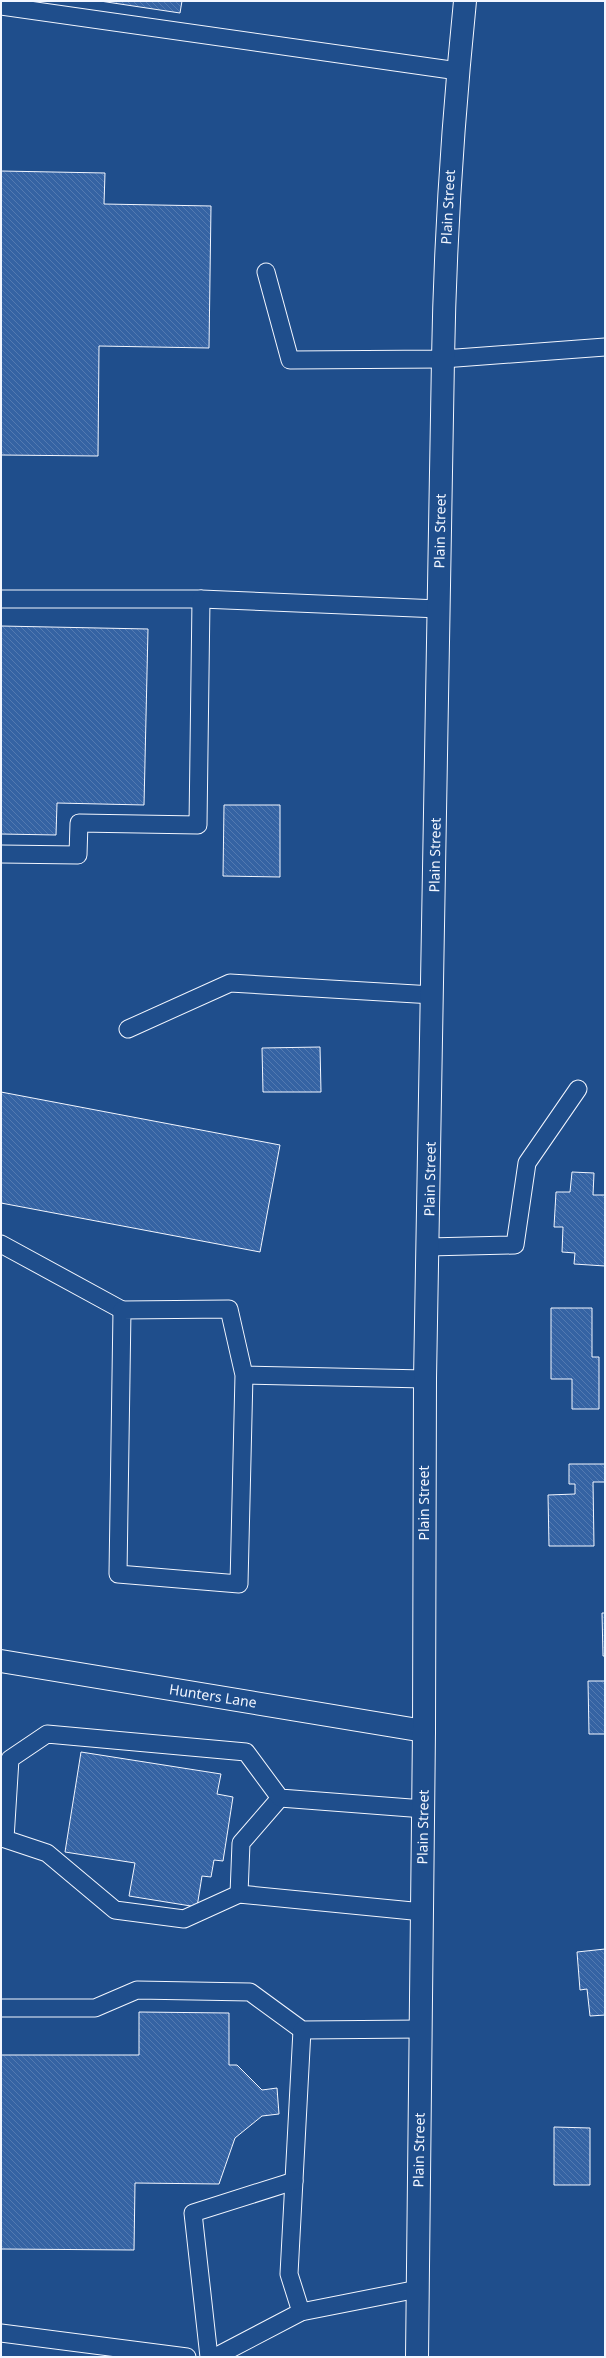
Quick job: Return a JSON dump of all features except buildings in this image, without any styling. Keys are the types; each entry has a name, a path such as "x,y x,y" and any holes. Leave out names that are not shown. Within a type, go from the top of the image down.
{"main road":[{"name":"Plain Street","path":"417,2357 424,1809 425,1379 433,995 442,359 446,247 458,71 465,1"},
{"name":"Hunters Lane","path":"1,1662 424,1731"}],"lane":[{"path":"1,6 458,71"},
{"path":"266,272 290,360 442,359 605,347"},
{"path":"1,599 201,599 439,609"},
{"path":"1,854 78,855 80,823 198,825 201,599"},
{"path":"128,1029 230,983 433,995"},
{"path":"428,1246 515,1245 527,1163 578,1089"},
{"path":"1,1244 122,1310 229,1309 244,1375 239,1584 118,1574 122,1310"},
{"path":"244,1375 425,1379"},
{"path":"423,1912 239,1894 184,1919 115,1910 47,1853 5,1839 10,1759 47,1734 246,1752 280,1798 424,1809"},
{"path":"239,1894 241,1843 280,1798"},
{"path":"1,2008 95,2008 137,1990 250,1992 302,2030 421,2029"},
{"path":"300,2312 289,2274 302,2030"},
{"path":"209,2357 193,2212 294,2181"},
{"path":"215,2357 300,2312 418,2289"},
{"path":"1,2333 187,2357"}]}
